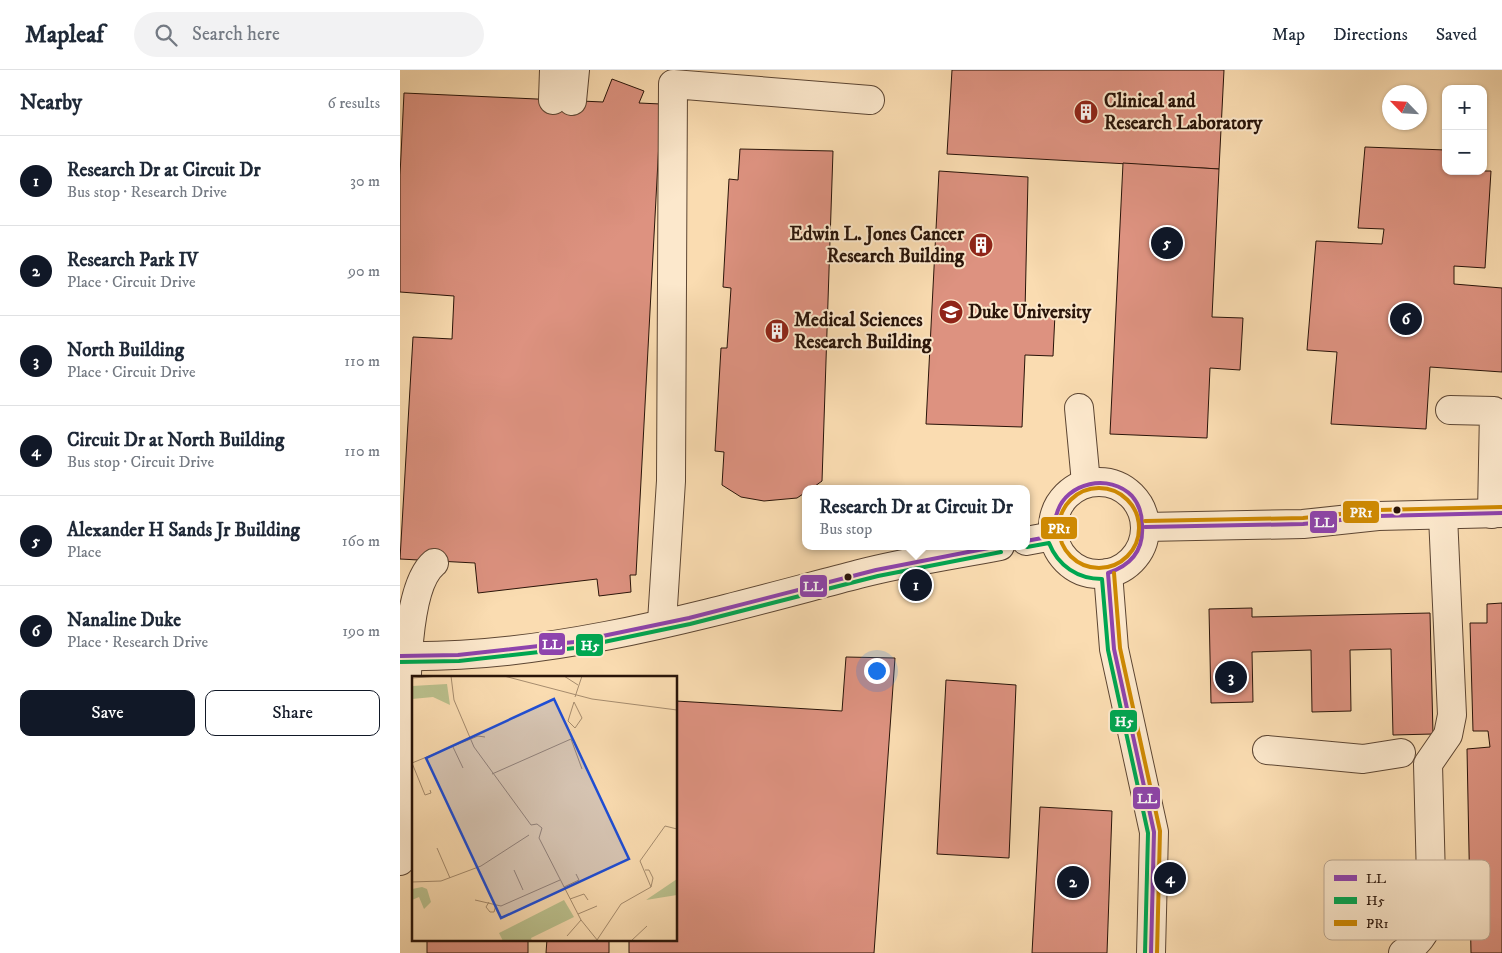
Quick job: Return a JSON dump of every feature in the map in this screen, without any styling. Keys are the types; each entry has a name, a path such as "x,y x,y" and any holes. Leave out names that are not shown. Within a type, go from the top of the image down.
{"street":[{"path":"554,70 563,100 574,70"},
{"path":"662,622 671,481 674,84 870,100"},
{"path":"1079,408 1086,483"},
{"path":"1145,527 1304,524 1378,516 1497,514 1494,411 1450,410"},
{"path":"1102,481 1118,485 1130,493 1142,511 1145,527 1142,544 1136,556 1120,569 1108,573 1093,574 1078,569 1065,559 1056,546 1053,522 1056,510 1064,497 1086,483 1102,481"},
{"path":"1431,860 1428,764 1448,735 1452,715 1442,516"},
{"path":"1030,540 1054,536"},
{"path":"403,656 460,655 553,645 616,635 662,622 812,587 860,573 979,550"},
{"path":"400,860 410,770 403,656 411,605 425,570 434,564"},
{"path":"1108,573 1114,649 1154,832 1152,953"},
{"path":"1266,750 1363,759 1402,747 1412,762 1428,764"},
{"path":"1413,951 1421,940"}],"building":[{"name":"Clinical and Research Laboratory","path":"952,70 1224,70 1219,169 947,154"},
{"path":"612,79 644,91 639,103 661,104 636,575 630,575 631,592 599,596 597,579 478,593 475,563 400,559 413,337 452,339 454,296 400,292 400,175 404,93 603,102"},
{"path":"1365,147 1442,150 1442,175 1487,175 1487,171 1491,171 1485,268 1454,266 1454,284 1502,288 1502,372 1430,367 1426,429 1331,424 1337,352 1307,350 1316,241 1382,244 1384,229 1358,228"},
{"name":"Medical Sciences Research Building","path":"740,149 833,151 822,481 816,485 802,485 802,495 797,498 764,501 741,497 722,485 724,452 715,451 721,348 727,348 731,288 723,287 729,179 738,180"},
{"path":"1123,163 1219,169 1212,317 1243,318 1240,370 1210,368 1207,438 1110,434"},
{"name":"Edwin L. Jones Cancer Research Building","path":"939,171 1028,177 1025,312 1055,314 1053,356 1025,355 1022,427 926,424"},
{"path":"1502,603 1502,953 1471,953 1471,940 1490,940 1490,860 1469,860 1467,749 1490,747 1488,731 1473,731 1470,623 1487,623 1487,604"},
{"path":"1252,608 1252,617 1430,613 1433,734 1393,735 1391,649 1350,650 1351,711 1312,712 1311,650 1252,652 1253,702 1211,703 1209,609"},
{"path":"846,657 895,658 874,953 629,953 629,940 678,940 678,701 842,711"},
{"path":"946,680 1016,685 1009,858 937,854"},
{"path":"1040,807 1112,811 1107,953 1032,953"},
{"path":"427,940 528,940 528,953 427,953"},
{"path":"547,940 609,940 609,953 546,953"}],"transit line":[{"name":"LL","path":"1030,540 1053,536 1055,519 1062,502 1069,494 1090,484 1101,483 1123,489 1137,502 1140,510 1142,534 1141,542 1135,555 1124,566 1108,573 1114,649 1154,832 1151,953"},
{"name":"PR1","path":"1099,488 1114,491 1127,500 1136,513 1139,528 1136,543 1127,556 1114,565 1099,568 1084,565 1071,556 1062,543 1059,528 1062,513 1071,500 1084,491 1099,488"},
{"name":"PR1","path":"1145,521 1303,518 1378,510 1502,507"},
{"name":"LL","path":"1145,527 1303,524 1378,516 1502,513"},
{"name":"H5","path":"1030,546 1049,543 1058,558 1070,570 1085,577 1102,579 1108,650 1148,833 1145,953"},
{"name":"LL","path":"400,656 458,655 574,642 689,618 876,570 978,550"},
{"name":"H5","path":"400,662 459,661 575,648 690,624 878,576 1001,552"},
{"name":"PR1","path":"1114,573 1120,648 1160,831 1157,953"}],"place":[{"name":"Clinical and Research Laboratory","path":"1086,112"},
{"name":"Alexander H Sands Jr Building","path":"1167,243"},
{"name":"Edwin L. Jones Cancer Research Building","path":"981,245"},
{"name":"Duke University","path":"951,312"},
{"name":"Nanaline Duke","path":"1406,319"},
{"name":"Medical Sciences Research Building","path":"777,331"},
{"name":"Research Dr at Circuit Dr","path":"916,585"},
{"name":"North Building","path":"1231,677"},
{"name":"Circuit Dr at North Building","path":"1170,878"},
{"name":"Research Park IV","path":"1073,882"}]}
